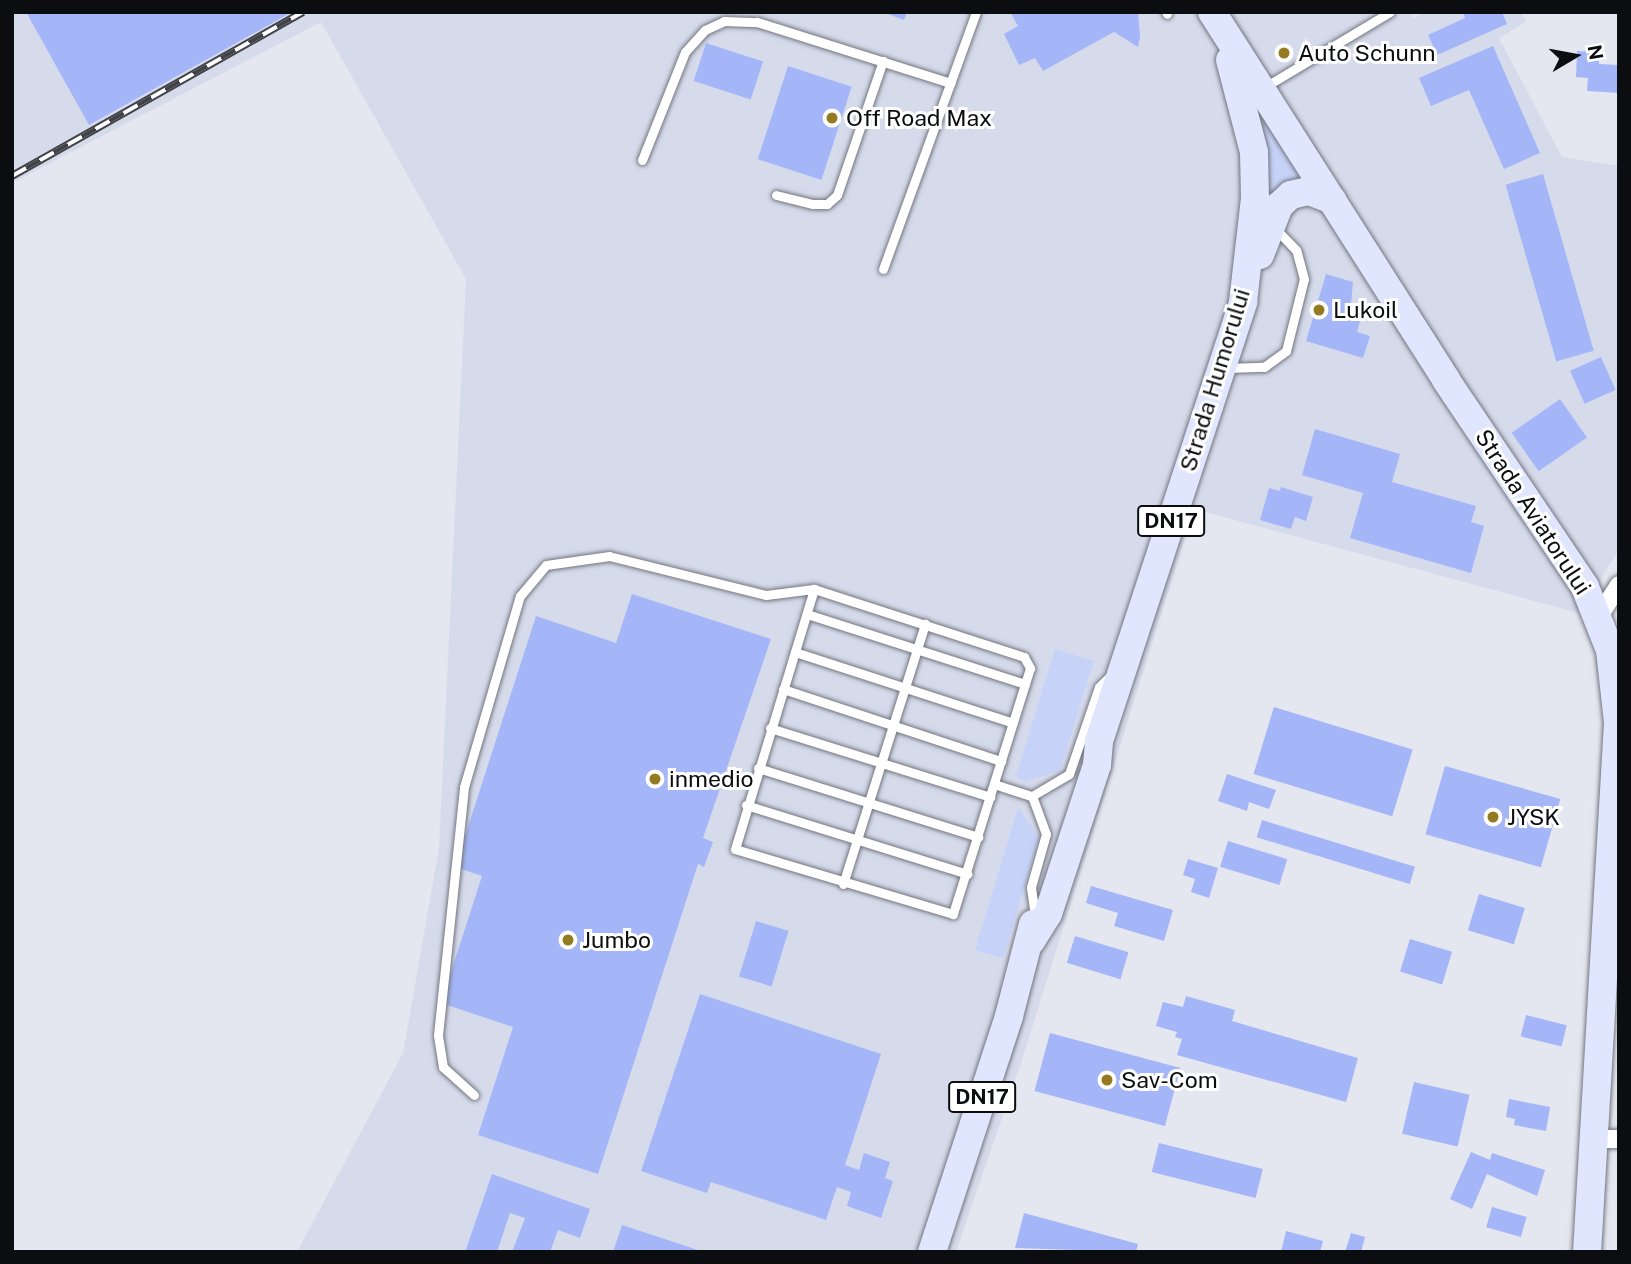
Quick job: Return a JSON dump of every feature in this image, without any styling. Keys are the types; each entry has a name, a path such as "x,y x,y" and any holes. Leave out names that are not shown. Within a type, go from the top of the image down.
{"main road":[{"name":"Strada Aviatorului","path":"1212,12 1446,380 1555,538 1599,616 1610,650 1618,723 1606,1139 1587,1252"},
{"name":"Strada Humorului","path":"1031,942 1048,914 1097,765 1099,741 1243,302 1255,199 1254,152 1239,85 1212,12"},
{"path":"1243,302 1271,224 1284,200 1299,192 1332,200"},
{"name":"Strada Humorului","path":"932,1252 1031,942 1034,909 1082,766 1099,741"}],"street":[{"path":"1599,616 1619,585"}],"lane":[{"path":"883,269 976,12"},
{"path":"1261,89 1390,12"},
{"path":"642,160 685,52 713,25 746,19 951,83"},
{"path":"776,195 813,204 827,204 837,195 884,61"},
{"path":"1221,368 1264,367 1286,351 1304,279 1296,250 1271,224"},
{"path":"474,1095 443,1067 438,1035 464,787 520,596 547,565 609,556 766,595 814,589 1024,657 1030,668 957,908 946,915 735,849 746,805 814,589"},
{"path":"807,614 1025,684"},
{"path":"844,884 925,624"},
{"path":"794,652 1013,723"},
{"path":"994,784 1032,796 1069,774 1098,687 1125,663"},
{"path":"783,689 1001,761"},
{"path":"770,728 990,797"},
{"path":"758,768 978,837"},
{"path":"1032,796 1046,834 1031,887 1034,909"},
{"path":"746,805 967,874"}],"shaded area":[{"path":"12,12 1410,12 1414,18 1425,12 1521,12 1526,22 1499,38 1562,157 1619,166 1619,550 1579,613 1194,509 1023,1057 956,1252 297,1252 403,1053 439,848 466,279 321,22 12,183"},
{"path":"1253,85 1315,181 1292,178 1268,199"},
{"path":"1055,649 1094,661 1060,770 1025,782 1016,776"},
{"path":"1018,808 1039,837 1003,958 975,950"}],"building":[{"path":"26,12 292,12 89,125"},
{"path":"883,12 907,12 904,20"},
{"path":"1010,12 1138,12 1138,47 1114,32 1043,71 1035,58 1019,65 1004,34 1018,26"},
{"path":"1463,12 1502,12 1507,24 1437,55 1428,35 1465,18"},
{"path":"706,43 763,62 751,100 694,81"},
{"path":"1493,46 1540,153 1504,169 1469,90 1431,106 1419,78"},
{"path":"1577,51 1599,52 1599,64 1619,65 1619,93 1587,91 1588,78 1576,77"},
{"path":"788,66 852,87 821,180 758,159"},
{"path":"1543,174 1594,351 1556,362 1506,185"},
{"path":"1326,274 1353,282 1351,305 1364,308 1357,332 1370,336 1363,358 1306,341"},
{"path":"1601,357 1616,390 1585,404 1570,371"},
{"path":"1560,399 1587,438 1539,471 1512,433"},
{"path":"1315,429 1400,454 1392,482 1476,506 1471,522 1484,526 1471,573 1350,538 1363,493 1302,475"},
{"path":"1281,487 1313,497 1306,521 1295,517 1291,529 1260,520 1269,488 1280,491"},
{"name":"Jumbo","path":"632,594 771,639 703,838 713,842 704,867 698,864 598,1174 478,1135 513,1027 441,1003 482,876 455,867 536,616 616,643"},
{"path":"1274,707 1413,749 1392,816 1254,774"},
{"name":"JYSK","path":"1445,766 1560,799 1541,867 1425,834"},
{"path":"1227,774 1276,790 1269,809 1249,802 1247,811 1218,801"},
{"path":"1262,820 1415,867 1410,884 1257,837"},
{"path":"1228,841 1287,859 1279,885 1220,867"},
{"path":"1188,859 1218,868 1209,898 1191,892 1195,879 1183,875"},
{"path":"1091,886 1173,910 1164,941 1114,926 1118,913 1086,903"},
{"path":"1479,894 1525,908 1514,944 1468,930"},
{"path":"756,921 789,931 772,986 739,976"},
{"path":"1075,936 1129,952 1120,979 1067,963"},
{"path":"1410,939 1452,952 1442,984 1400,972"},
{"path":"700,994 881,1054 845,1165 859,1170 864,1153 890,1162 885,1178 893,1181 881,1218 847,1206 851,1192 837,1187 826,1220 711,1182 707,1193 641,1171"},
{"path":"1186,996 1235,1010 1232,1021 1358,1058 1346,1102 1177,1055 1182,1039 1175,1037 1177,1032 1156,1026 1163,1002 1183,1007"},
{"path":"1526,1015 1567,1025 1561,1047 1521,1036"},
{"name":"Sav-Com","path":"1050,1033 1180,1068 1165,1126 1034,1091"},
{"path":"1414,1082 1470,1095 1458,1146 1402,1134"},
{"path":"1509,1099 1550,1107 1546,1131 1514,1125 1515,1119 1506,1117"},
{"path":"1159,1143 1263,1169 1256,1198 1152,1172"},
{"path":"1471,1152 1490,1160 1492,1153 1545,1170 1537,1196 1487,1174 1472,1209 1450,1199"},
{"path":"492,1174 590,1209 580,1238 558,1230 550,1252 512,1252 525,1218 510,1213 497,1252 465,1252"},
{"path":"1492,1207 1527,1217 1521,1237 1486,1227"},
{"path":"1024,1213 1138,1244 1136,1252 1015,1248"},
{"path":"622,1225 701,1251 701,1252 613,1252"},
{"path":"1286,1231 1323,1241 1320,1252 1281,1252"},
{"path":"1351,1233 1365,1237 1361,1252 1345,1252"}],"railway":[{"path":"12,176 303,12"}],"place":[{"name":"Auto Schunn","path":"1284,53"},
{"name":"Off Road Max","path":"832,118"},
{"name":"Lukoil","path":"1319,310"},
{"name":"inmedio","path":"655,779"},
{"name":"JYSK","path":"1493,817"},
{"name":"Jumbo","path":"568,940"},
{"name":"Sav-Com","path":"1107,1080"}]}
